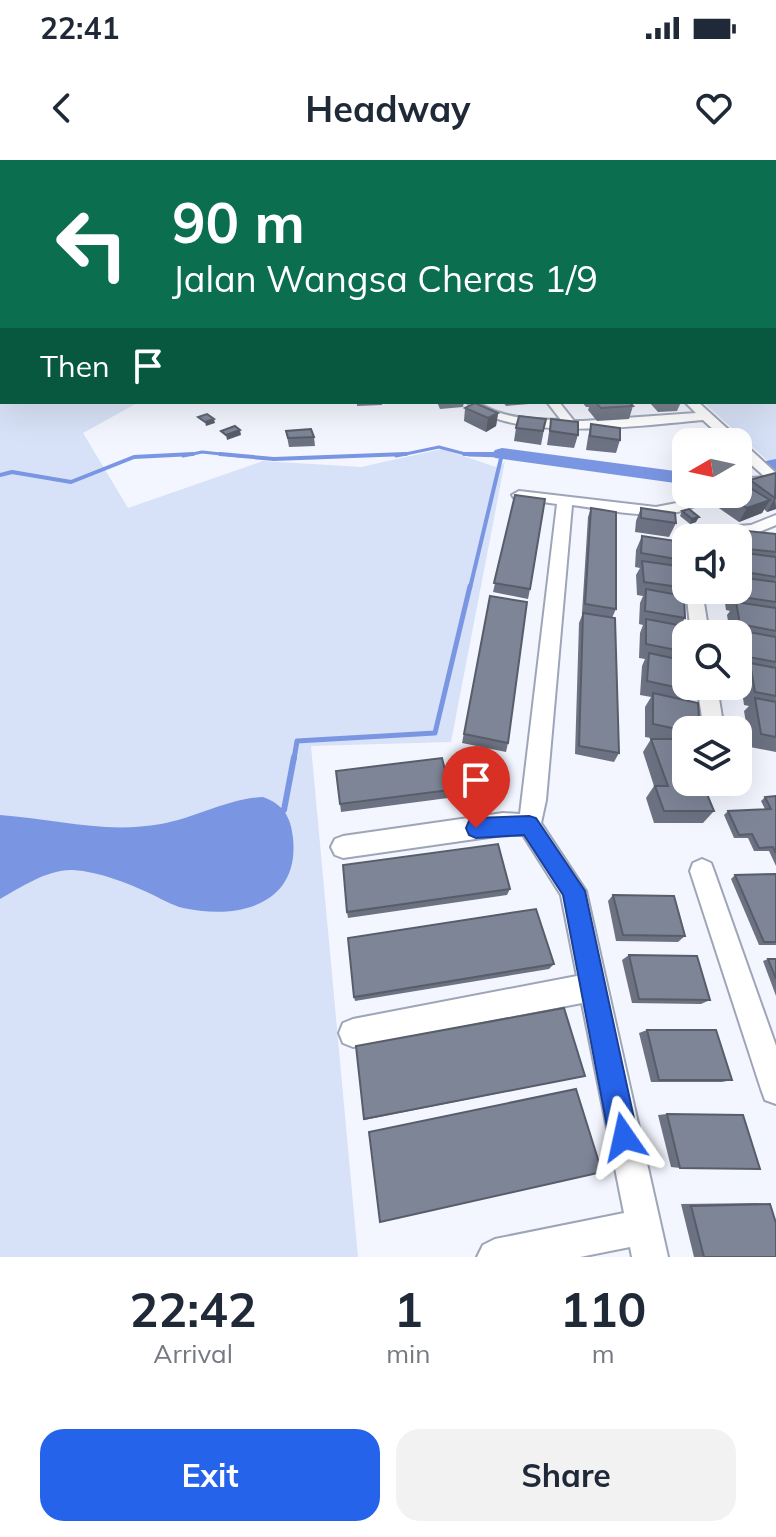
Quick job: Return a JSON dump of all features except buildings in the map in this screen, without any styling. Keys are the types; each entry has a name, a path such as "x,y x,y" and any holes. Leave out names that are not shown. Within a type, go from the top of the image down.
{"street":[{"path":"476,404 495,416 570,424 646,416 706,416"},
{"path":"555,404 570,424"},
{"path":"693,404 719,428"},
{"path":"752,457 774,476"},
{"path":"752,475 774,476"},
{"path":"752,480 774,476"},
{"path":"519,495 613,507 672,506"},
{"path":"495,1257 646,1242 573,891 529,825 535,800 565,500"},
{"path":"665,507 672,501"},
{"path":"665,507 681,524"},
{"path":"769,522 776,535"},
{"path":"343,847 503,824 529,825"},
{"path":"702,871 776,1089"},
{"path":"353,1033 594,987"}],"shaded area":[{"path":"0,404 135,404 83,433 128,508 263,461 361,467 442,449 499,468 505,461 451,742 311,746 358,1257 0,1257"},
{"path":"705,404 776,404 776,462 768,461 752,446 752,428 732,428"}],"water":[{"path":"263,797 285,812 293,838 293,861 276,893 261,903 224,912 183,908 112,878 73,870 44,876 0,899 0,815 100,827 140,827 174,821 236,801"}],"waterway":[{"path":"405,454 439,447 465,454"},
{"path":"0,475 12,472 71,482 134,457 192,454"},
{"path":"183,456 192,454"},
{"path":"192,454 228,455"},
{"path":"220,454 228,455"},
{"path":"228,455 274,459 405,454"},
{"path":"396,456 405,454"},
{"path":"465,454 502,456"},
{"path":"465,454 502,456"},
{"path":"502,454 672,477"},
{"path":"228,455 240,456"},
{"path":"470,588 502,456"},
{"path":"294,759 297,741 435,733 470,586"},
{"path":"281,812 284,810 294,757"}],"route":[{"path":"476,828 503,824 529,825 573,891 624,1137"}]}
